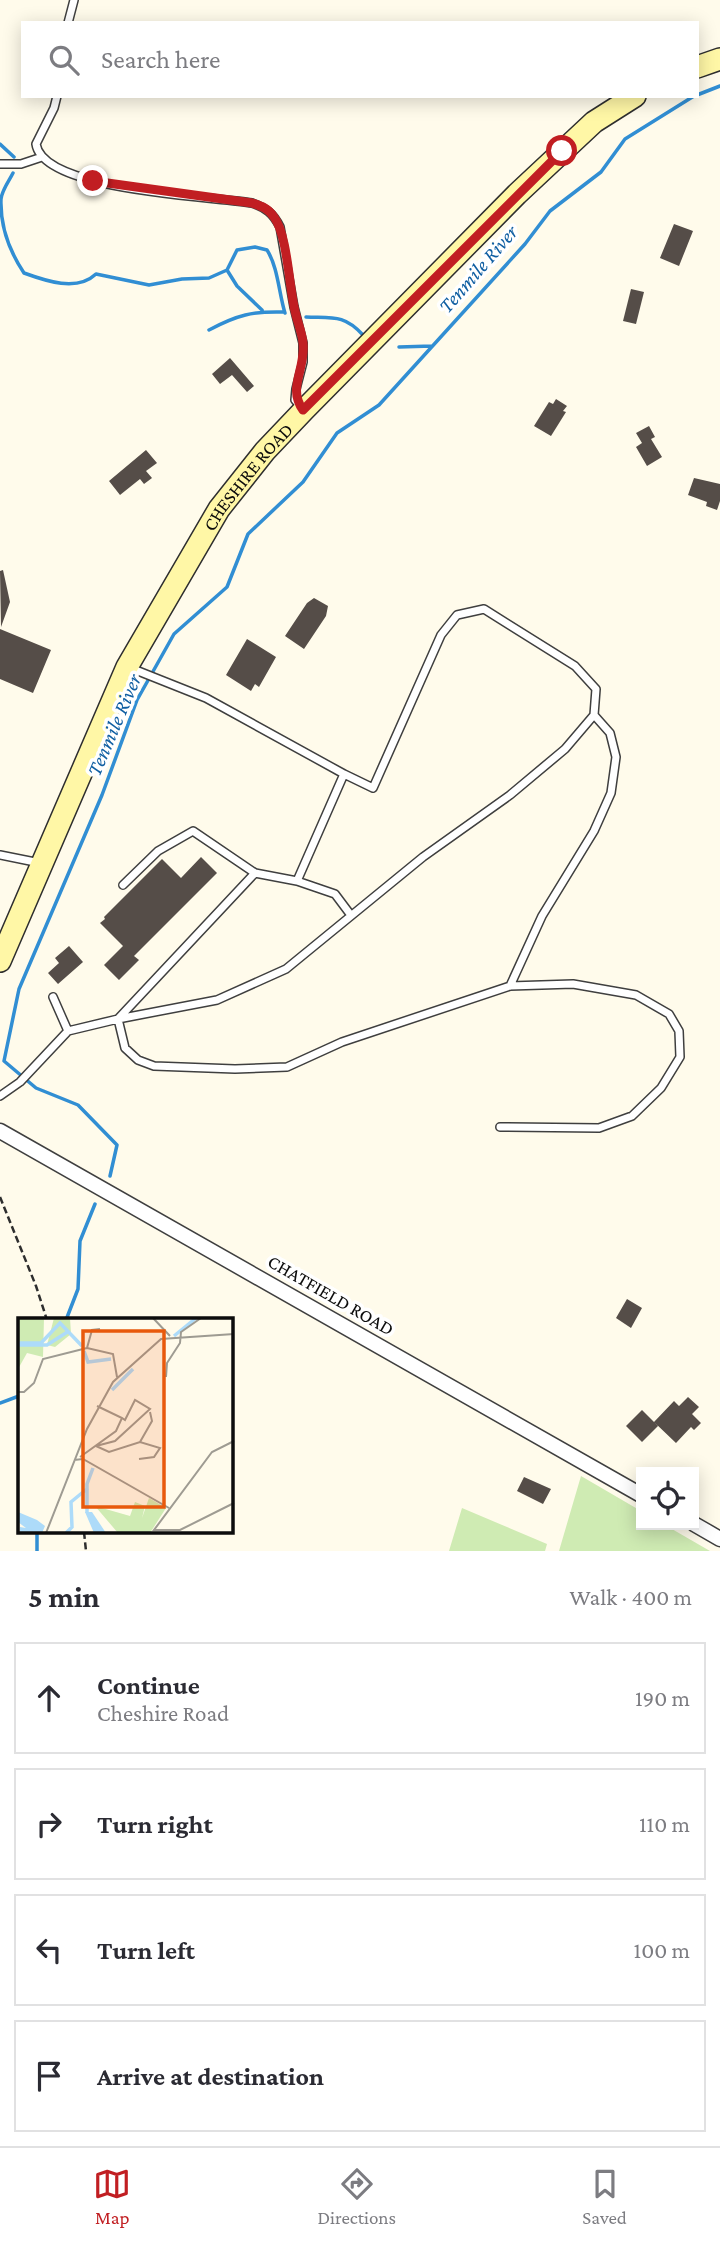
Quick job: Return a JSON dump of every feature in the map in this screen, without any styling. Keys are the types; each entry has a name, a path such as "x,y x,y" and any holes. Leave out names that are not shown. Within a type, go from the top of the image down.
{"main road":[{"path":"699,66 720,59"},
{"name":"CHESHIRE ROAD","path":"0,961 41,863 135,670 219,509 265,451 303,410 562,151 594,122 632,98"}],"street":[{"name":"CHATFIELD ROAD","path":"0,1131 636,1492"},
{"path":"699,1527 720,1539"}],"lane":[{"path":"69,21 74,0"},
{"path":"56,98 36,144 41,157 52,167 93,181 229,199 266,208 280,227 303,343 303,362 295,400 303,410"},
{"path":"0,164 21,164 41,157"},
{"path":"0,1096 20,1082 68,1031 217,1000 286,969 350,914 423,857 510,795 565,749 594,716 596,689 575,666 484,609 457,615 441,635 373,788 206,698 135,670"},
{"path":"510,986 542,916 594,831 611,793 616,757 610,733 594,716"},
{"path":"296,881 344,774"},
{"path":"123,885 158,851 193,831 255,873 296,881 335,894 350,914"},
{"path":"0,855 41,863"},
{"path":"118,1019 255,873"},
{"path":"118,1019 125,1048 138,1060 153,1066 235,1069 287,1067 342,1042 510,986 573,984 636,995 669,1014 679,1031 680,1057 661,1088 632,1116 599,1128 500,1127"},
{"path":"53,997 68,1031"}],"path":[{"path":"0,1197 46,1318"}],"green space":[{"path":"581,1476 636,1508 636,1530 674,1530 710,1551 559,1551"},
{"path":"462,1508 547,1544 545,1551 449,1551"}],"building":[{"path":"674,224 693,231 679,266 660,258"},
{"path":"631,289 644,292 636,324 623,321"},
{"path":"230,358 254,386 247,392 232,375 220,384 212,374"},
{"path":"556,399 567,406 551,436 534,426 549,402 553,404"},
{"path":"649,426 655,437 651,439 662,457 647,466 636,447 642,443 636,433"},
{"path":"146,450 157,463 146,471 152,478 144,484 140,479 120,495 109,481"},
{"path":"694,478 720,484 717,510 706,506 707,502 688,495"},
{"path":"3,570 10,602 1,627 0,571"},
{"path":"314,598 328,606 326,616 304,649 285,636 307,603"},
{"path":"0,629 51,650 33,693 0,679"},
{"path":"247,639 276,657 259,687 255,684 251,691 226,675"},
{"path":"201,857 217,873 134,956 139,960 119,980 104,965 123,946 100,923 104,917 162,859 181,878"},
{"path":"69,946 83,962 58,984 48,973 59,963 55,958"},
{"path":"627,1299 642,1308 631,1328 616,1318"},
{"path":"688,1397 699,1407 692,1414 701,1423 694,1430 691,1427 676,1443 654,1422 674,1401 679,1406"},
{"path":"642,1410 658,1426 642,1442 626,1426"},
{"path":"524,1477 551,1489 543,1504 517,1491"}],"waterway":[{"name":"Tenmile River","path":"699,94 720,86"},
{"name":"Tenmile River","path":"110,1176 117,1145 78,1105 36,1088 4,1061 19,989 102,795 137,700 174,634 227,587 248,534 303,482 337,433 379,405 525,244 550,211 601,172 625,139 691,98"},
{"path":"0,144 14,157"},
{"path":"13,173 2,196 2,219 10,247 24,273 71,284 80,283 96,274 149,285 182,279 209,278 227,270 237,250 255,247 267,250 271,257 285,313"},
{"path":"227,270 237,286 262,310"},
{"path":"209,330 245,315 284,312"},
{"path":"306,317 343,320 363,335"},
{"path":"399,347 432,346"},
{"name":"Tenmile River","path":"67,1318 78,1289 80,1241 95,1204"},
{"path":"0,1403 18,1396"},
{"name":"Tenmile River","path":"37,1534 37,1551"}],"route":[{"path":"93,181 252,203 266,208 275,217 280,227 303,343 303,362 295,400 303,410 562,151"}]}
